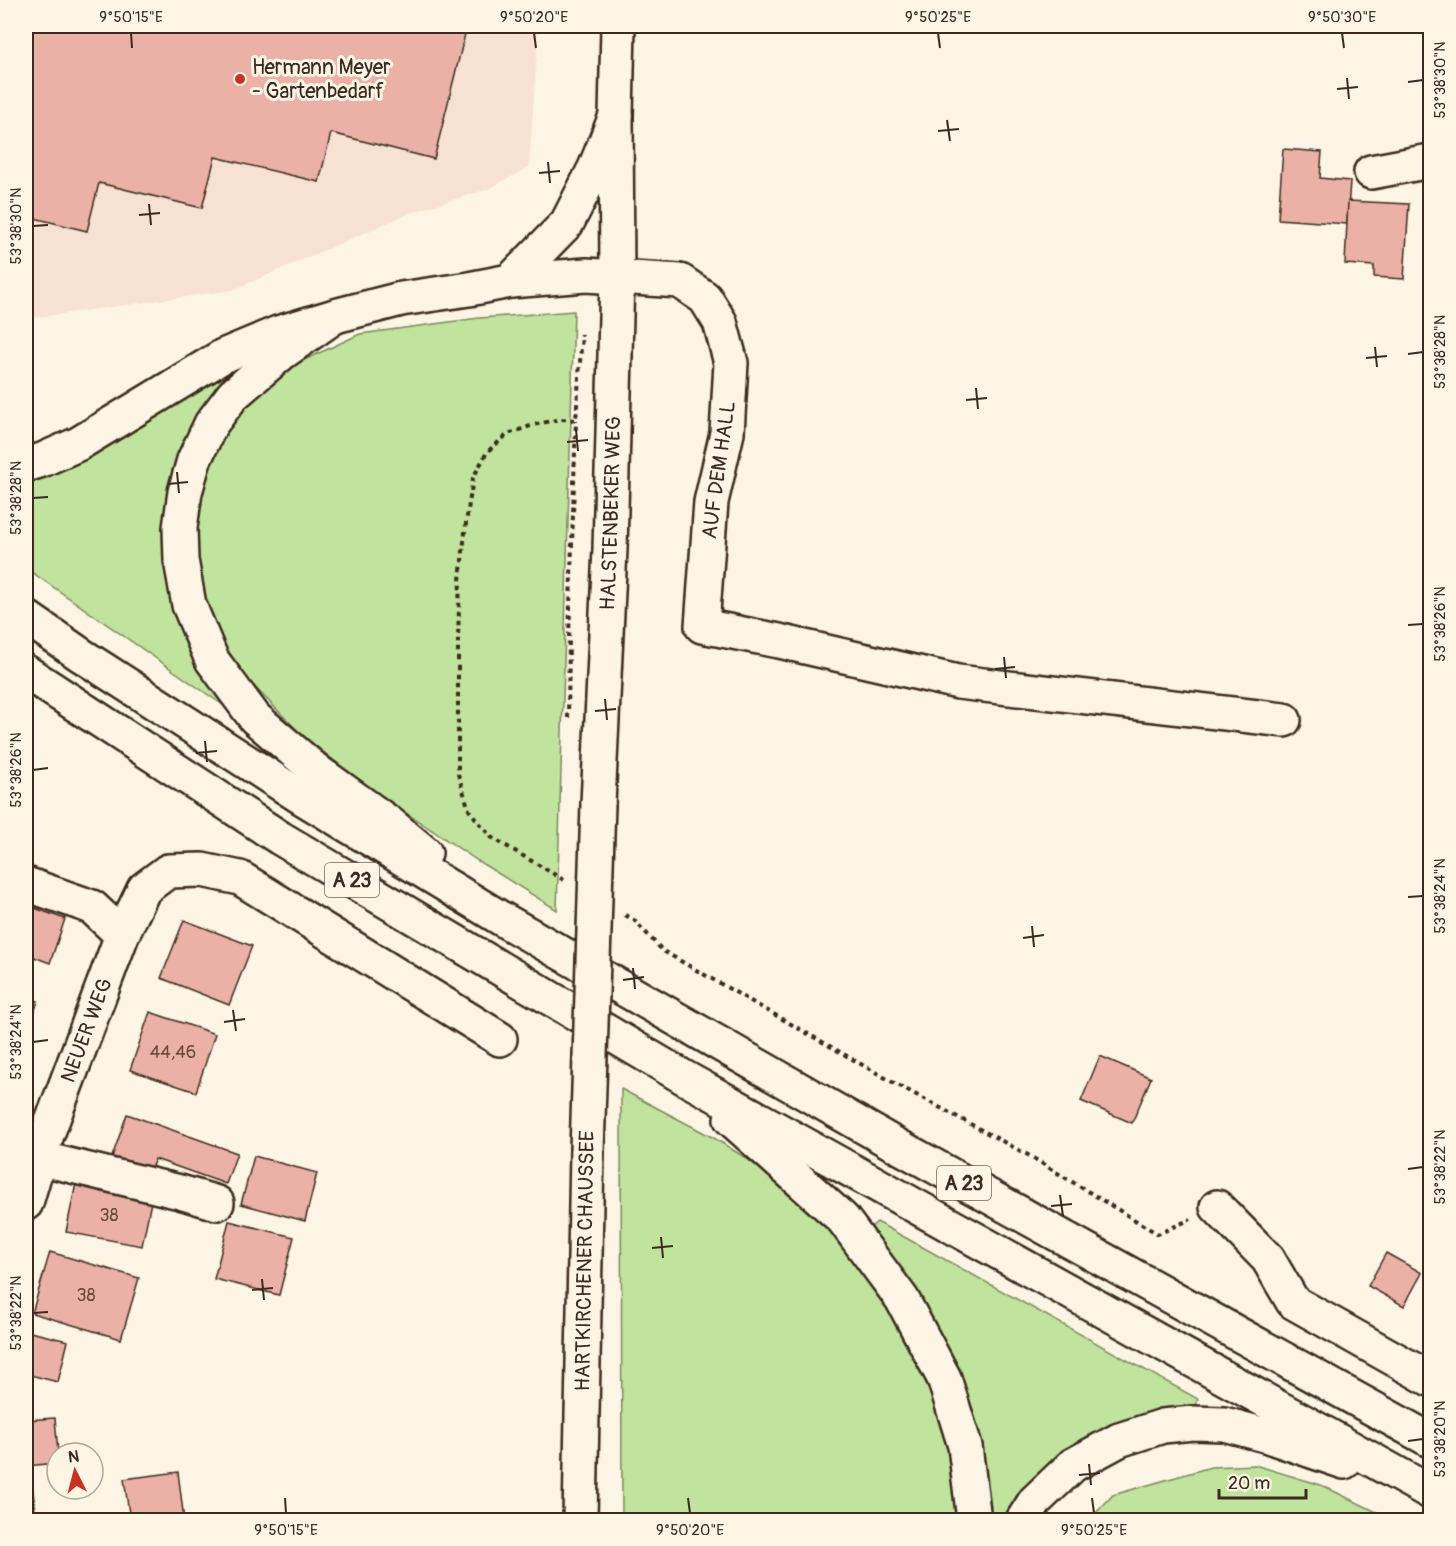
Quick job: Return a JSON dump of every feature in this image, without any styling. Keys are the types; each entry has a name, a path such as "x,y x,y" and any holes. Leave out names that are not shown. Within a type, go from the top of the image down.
{"main road":[{"name":"HALSTENBEKER WEG","path":"591,1001 610,549 617,277 618,26"},
{"path":"510,281 567,223 595,168 616,116"},
{"path":"1371,172 1431,161"},
{"path":"26,465 78,444 223,356 278,333 401,299 510,281 586,275 617,277"},
{"name":"AUF DEM HALL","path":"617,277 680,281 705,298 720,322 731,363 727,433 711,502 702,626 779,641 958,682 1284,720"},
{"path":"335,316 282,353 233,395 211,424 194,460 185,492 180,528 181,560 189,605 212,660 255,717 318,772 389,823 502,918"},
{"name":"A 23","path":"26,617 301,797 502,918 889,1141 1431,1440"},
{"name":"A 23","path":"26,672 280,838 684,1078 1431,1493"},
{"name":"NEUER WEG","path":"26,1203 36,1151 122,936 144,889 168,871 202,870 240,878 500,1039"},
{"path":"26,884 92,907 122,936"},
{"name":"HARTKIRCHENER CHAUSSEE","path":"580,1521 591,1001"},
{"path":"684,1078 843,1219 902,1299 944,1378 965,1446 974,1521"},
{"path":"36,1151 217,1203"},
{"path":"1217,1207 1268,1259 1293,1302 1431,1379"},
{"path":"1023,1521 1035,1501 1073,1465 1119,1440 1163,1426 1193,1423 1224,1424 1265,1435 1431,1493"}],"path":[{"path":"568,722 576,420 582,331"},
{"path":"566,881 491,837 469,810 458,774 458,637 460,580 473,478 487,452 508,434 533,425 560,419 576,420"},
{"path":"624,915 634,920 663,951 896,1084 1028,1155 1158,1234 1217,1207"}],"shaded area":[{"path":"26,26 539,26 529,167 489,189 412,212 233,290 26,319"}],"green space":[{"path":"574,311 557,910 478,861 369,788 302,735 243,675 210,621 197,567 198,505 202,476 218,443 246,402 287,368 360,334 479,318"},
{"path":"234,363 240,369 165,547 173,610 197,662 230,710 26,568 26,486 106,444"},
{"path":"621,1089 714,1138 767,1173 826,1225 862,1263 909,1341 938,1413 949,1449 957,1520 622,1520"},
{"path":"877,1222 1198,1399 1195,1408 1019,1498 1004,1520 983,1520 868,1230"},
{"path":"1255,1465 1321,1485 1393,1520 1089,1520 1113,1495 1211,1467"}],"building":[{"name":"Hermann Meyer - Gartenbedarf","path":"26,26 467,26 434,159 331,133 319,182 215,157 202,208 99,183 87,231 26,216"},
{"path":"1283,149 1322,152 1320,178 1350,181 1347,224 1278,219"},
{"path":"1348,201 1409,204 1404,279 1374,277 1374,266 1345,264"},
{"path":"26,905 65,919 50,963 26,954"},
{"path":"184,920 252,946 229,1005 161,978"},
{"path":"26,996 38,1001 26,1037"},
{"path":"150,1012 215,1034 196,1092 130,1070"},
{"path":"1100,1056 1151,1078 1132,1123 1081,1101"},
{"path":"127,1114 237,1153 226,1184 155,1159 150,1171 112,1157"},
{"path":"254,1156 317,1173 305,1221 241,1204"},
{"path":"76,1183 152,1197 142,1246 66,1232"},
{"path":"229,1221 294,1237 279,1295 214,1279"},
{"path":"50,1252 139,1278 121,1339 32,1313"},
{"path":"1386,1253 1422,1273 1404,1306 1368,1286"},
{"path":"26,1331 68,1341 58,1382 26,1374"},
{"path":"55,1418 57,1441 45,1441 45,1464 26,1466 26,1420"},
{"path":"30,1465 36,1518 26,1519 26,1466"},
{"path":"178,1472 184,1520 130,1520 124,1479"}],"place":[{"name":"Hermann Meyer - Gartenbedarf","path":"240,79"}]}
